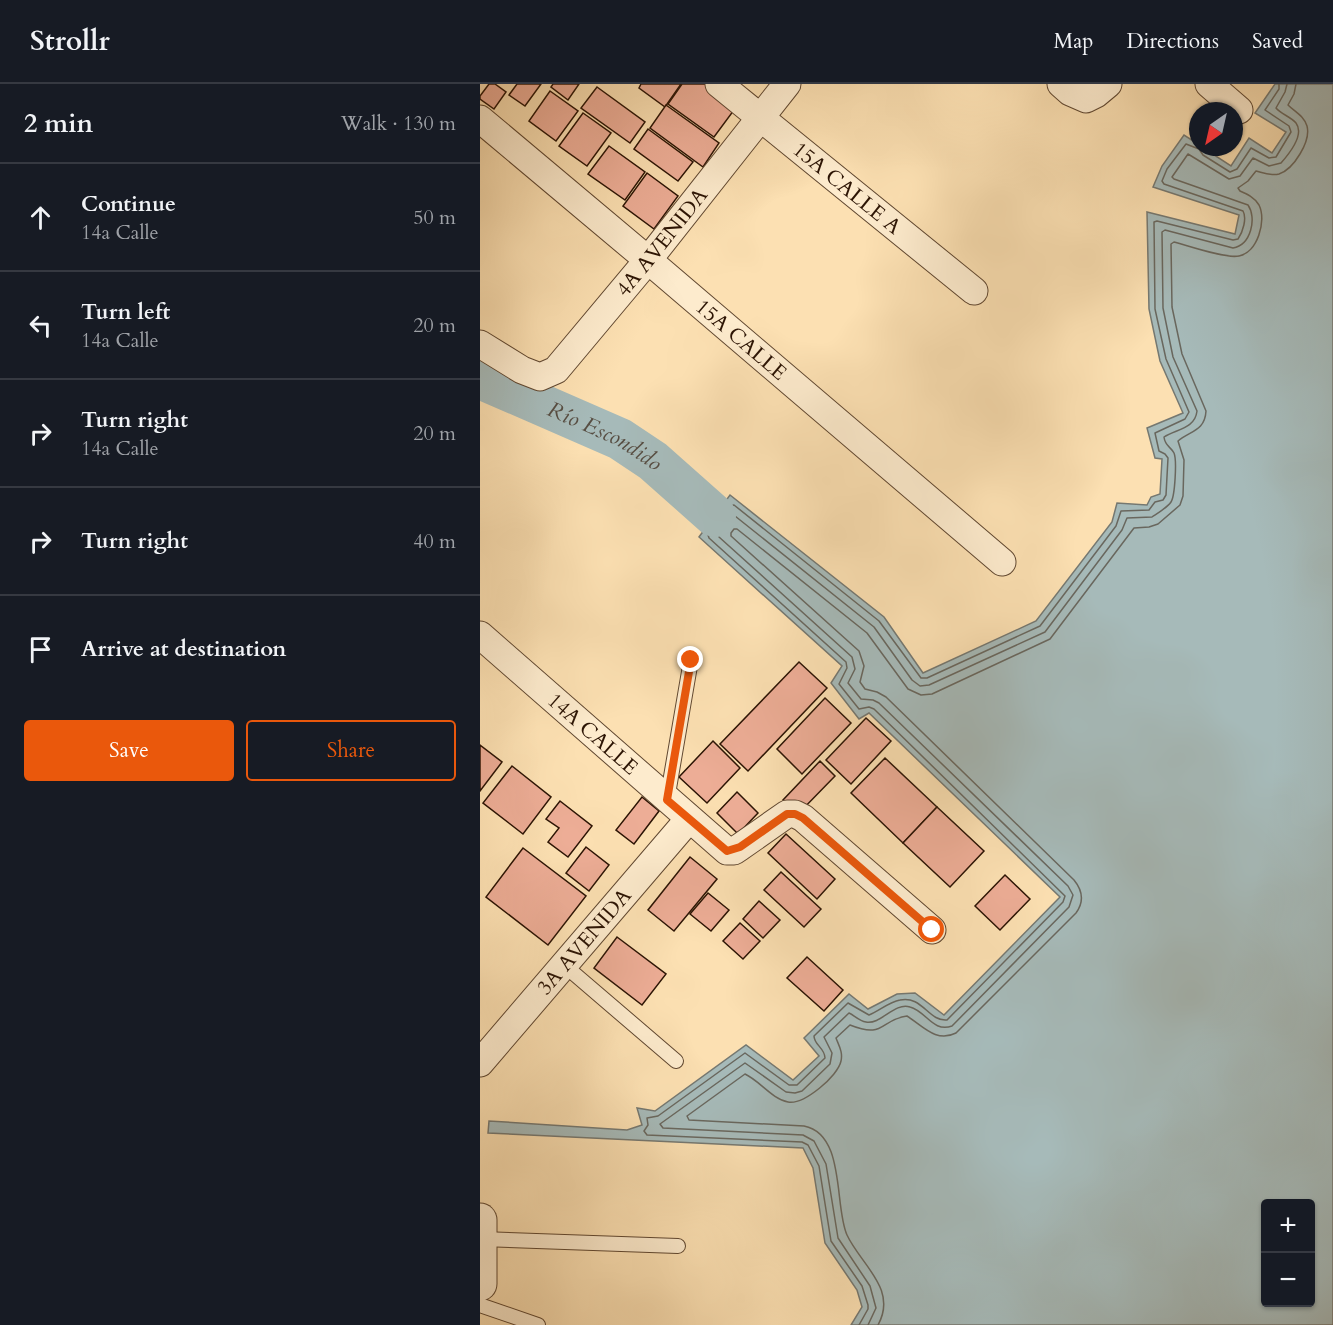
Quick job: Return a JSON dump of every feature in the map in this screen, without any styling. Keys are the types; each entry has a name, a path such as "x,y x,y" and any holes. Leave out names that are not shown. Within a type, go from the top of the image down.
{"street":[{"name":"15A CALLE A","path":"719,84 974,291"},
{"name":"4A AVENIDA","path":"480,344 522,370 540,377 556,370 648,260 787,84"},
{"path":"1060,84 1070,92 1086,99 1108,84"},
{"path":"1209,84 1230,102"},
{"name":"15A CALLE","path":"480,119 1002,562"},
{"name":"14A CALLE","path":"480,635 727,851 740,847 787,814 795,814 803,818 932,930"},
{"name":"3A AVENIDA","path":"480,1063 689,819"},
{"path":"480,1284 481,1230"}],"lane":[{"path":"667,800 691,660"},
{"path":"564,965 676,1061"},
{"path":"481,1230 678,1246"},
{"path":"480,1305 538,1325"}],"water":[{"path":"1275,84 1333,84 1333,1325 851,1325 862,1307 857,1290 825,1243 813,1168 803,1148 488,1133 489,1121 627,1130 642,1125 637,1108 655,1111 746,1045 793,1080 819,1056 804,1038 849,994 868,1009 897,994 915,993 944,1015 1060,897 869,713 859,719 831,683 842,666 699,537 730,495 884,617 923,673 1036,621 1112,522 1117,503 1147,505 1151,497 1160,494 1162,459 1155,458 1147,428 1183,413 1160,361 1149,309 1147,212 1235,234 1239,215 1153,187 1162,166 1184,135 1189,138 1189,156 1216,156 1231,166 1237,156 1243,156 1243,147 1249,138 1272,153 1286,132 1255,113"}],"building":[{"path":"489,84 495,84 506,92 494,109 480,99"},
{"path":"517,84 541,84 525,106 509,95"},
{"path":"553,84 579,84 568,100 551,87"},
{"path":"641,84 681,84 665,107 639,88"},
{"path":"682,84 707,84 737,106 714,137 668,104"},
{"path":"597,87 645,122 630,143 581,108"},
{"path":"550,91 578,111 556,141 529,121"},
{"path":"666,105 719,143 703,167 650,128"},
{"path":"583,113 611,133 587,166 559,146"},
{"path":"648,129 693,162 678,181 634,149"},
{"path":"609,146 645,172 625,200 588,174"},
{"path":"647,173 678,196 654,229 623,206"},
{"path":"799,662 827,688 748,771 720,744"},
{"path":"825,698 851,723 802,774 777,749"},
{"path":"866,718 891,741 851,784 826,760"},
{"path":"713,741 740,768 707,803 679,777"},
{"path":"480,745 502,762 480,791"},
{"path":"885,758 937,807 903,843 851,793"},
{"path":"820,761 835,776 798,814 783,800"},
{"path":"512,766 551,797 523,834 483,803"},
{"path":"737,792 758,813 738,834 717,813"},
{"path":"642,797 659,811 634,844 616,830"},
{"path":"560,801 592,826 568,857 548,842 559,828 546,819"},
{"path":"937,807 984,851 950,887 903,843"},
{"path":"786,834 835,879 817,899 768,853"},
{"path":"586,847 609,865 589,891 566,873"},
{"path":"523,848 586,896 548,945 486,897"},
{"path":"690,857 717,879 674,931 648,910"},
{"path":"781,872 821,909 804,927 764,890"},
{"path":"1005,875 1030,899 1000,930 975,906"},
{"path":"708,893 729,910 711,931 690,914"},
{"path":"759,901 780,920 763,938 743,919"},
{"path":"740,923 760,941 743,959 723,941"},
{"path":"617,937 666,974 642,1005 594,968"},
{"path":"807,957 843,990 824,1011 787,978"}],"waterway":[{"name":"Río Escondido","path":"480,378 620,439 653,461 715,516"}],"route":[{"path":"691,660 667,800 727,851 734,851 787,814 795,814 803,818 932,930"}]}
